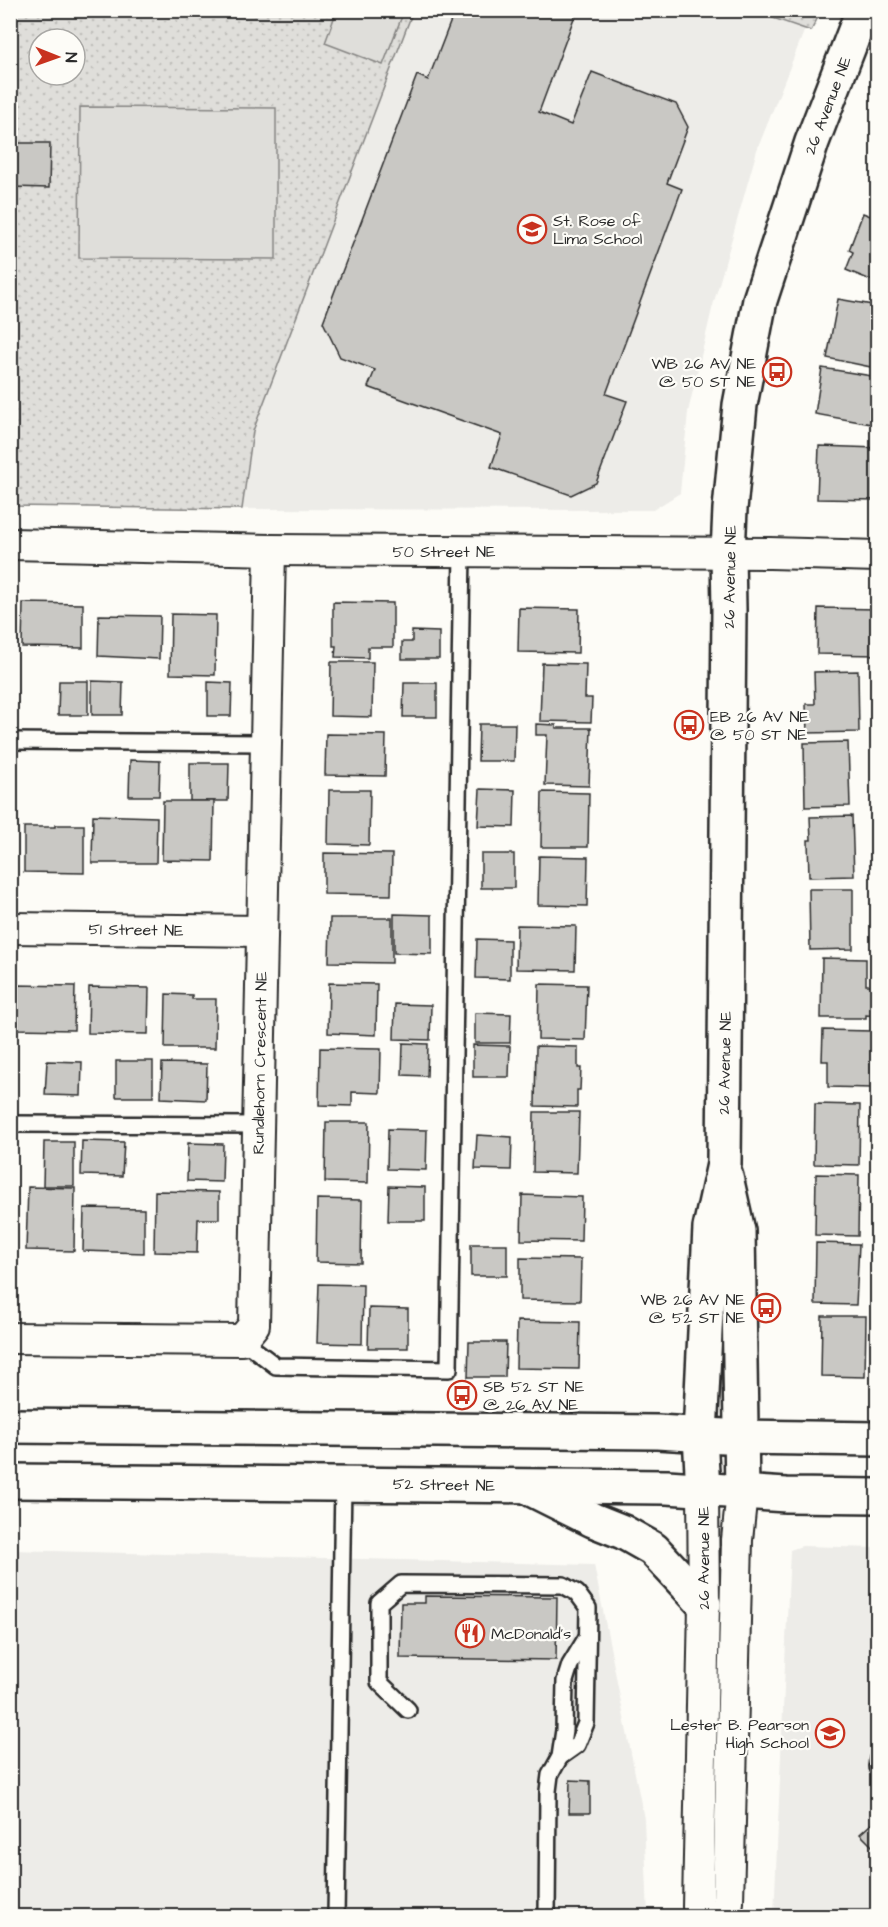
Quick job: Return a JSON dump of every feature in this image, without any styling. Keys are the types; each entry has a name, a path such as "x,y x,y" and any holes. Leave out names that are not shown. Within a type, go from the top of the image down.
{"main road":[{"name":"26 Avenue NE","path":"703,1491 700,1435 710,1228 723,1164 728,553 740,405 760,300 812,142 863,10"},
{"name":"26 Avenue NE","path":"723,1164 738,1231 742,1492"},
{"path":"10,1426 657,1432 741,1437 878,1439"},
{"name":"52 Street NE","path":"10,1481 667,1487 786,1495 878,1496"},
{"path":"523,1485 593,1520 623,1532 653,1549 704,1604"}],"street":[{"name":"50 Street NE","path":"10,544 270,550 878,556"},
{"name":"Rundlehorn Crescent NE","path":"242,1340 254,1325 270,550"},
{"name":"51 Street NE","path":"10,928 262,931"},
{"path":"10,1338 242,1340"},
{"name":"26 Avenue NE","path":"702,1917 698,1907 704,1604 703,1491"},
{"name":"26 Avenue NE","path":"724,1917 728,1902 737,1540 742,1492"}],"lane":[{"path":"242,1340 276,1366 449,1369 462,551"},
{"path":"10,741 266,743"},
{"path":"10,1124 258,1125"},
{"path":"336,1917 343,1484"},
{"path":"408,1710 379,1682 379,1604 401,1584 563,1585 577,1593 588,1608 586,1723 577,1745 560,1757"},
{"path":"547,1917 550,1775 560,1757 564,1730 565,1681 570,1665 587,1636"},
{"path":"877,1767 878,1758"}],"shaded area":[{"path":"337,10 404,11 383,65 325,43"},
{"path":"821,10 811,31 753,11"},
{"path":"11,11 413,11 253,431 242,509 11,506"},
{"name":"St. Rose of Lima School","path":"413,11 753,11 805,29 757,150 712,309 688,412 680,493 653,510 242,509 253,431"},
{"path":"80,107 276,108 276,259 79,258"},
{"name":"Lester B. Pearson High School","path":"802,1546 877,1548 877,1916 774,1916 790,1550"},
{"path":"11,1550 594,1565 644,1819 648,1916 11,1916"}],"building":[{"path":"455,10 577,10 539,112 571,125 592,72 676,104 688,127 667,183 682,189 606,394 627,401 596,483 571,495 491,467 502,435 368,387 375,370 340,357 323,322 417,75 428,80"},
{"path":"13,143 50,143 49,188 13,187"},
{"path":"863,213 878,219 878,283 846,270 853,252 849,250"},
{"path":"10,218 16,218 15,264 10,264"},
{"path":"10,274 16,274 13,371 10,371"},
{"path":"838,299 878,306 878,333 871,367 827,358"},
{"path":"822,368 878,377 877,425 815,414"},
{"path":"819,446 878,448 878,500 817,499"},
{"path":"333,602 393,603 393,647 368,647 368,658 335,657"},
{"path":"10,603 14,604 13,648 10,648"},
{"path":"23,603 83,604 83,648 22,647"},
{"path":"519,608 579,609 578,653 518,652"},
{"path":"818,608 878,609 878,655 817,654"},
{"path":"171,614 216,615 215,675 170,674"},
{"path":"99,615 160,616 159,659 98,656"},
{"path":"412,631 439,632 439,659 402,659 402,642 412,642"},
{"path":"331,662 373,662 372,717 330,716"},
{"path":"542,663 586,664 585,698 592,698 591,722 540,721"},
{"path":"858,671 859,732 807,733 806,704 815,704 814,672"},
{"path":"59,681 88,681 88,715 58,715"},
{"path":"92,681 123,682 122,715 92,715"},
{"path":"208,682 232,683 231,716 208,716"},
{"path":"404,683 437,683 437,717 403,717"},
{"path":"479,724 515,724 514,761 478,761"},
{"path":"536,724 556,725 556,728 591,728 589,786 545,785 547,735 536,735"},
{"path":"326,734 386,735 385,776 325,775"},
{"path":"848,742 850,806 805,807 804,743"},
{"path":"130,760 160,761 159,796 129,796"},
{"path":"190,763 229,763 228,801 190,801"},
{"path":"480,789 515,790 514,827 478,826"},
{"path":"329,790 370,790 369,845 328,844"},
{"path":"542,792 589,793 588,847 541,847"},
{"path":"163,801 214,801 213,861 162,860"},
{"path":"93,815 157,817 156,863 92,863"},
{"path":"852,816 854,876 809,877 810,817"},
{"path":"10,825 13,825 13,862 10,862"},
{"path":"55,825 84,825 84,873 24,872 24,827 55,827"},
{"path":"324,853 392,854 391,895 324,894"},
{"path":"481,854 514,854 514,888 481,888"},
{"path":"539,856 588,857 587,906 538,905"},
{"path":"809,889 853,889 853,949 810,950"},
{"path":"394,914 432,915 432,954 394,953"},
{"path":"330,918 392,918 392,963 329,962"},
{"path":"517,925 576,926 575,970 516,969"},
{"path":"477,939 510,940 510,979 476,978"},
{"path":"822,958 866,959 866,985 878,985 878,1016 821,1018"},
{"path":"329,983 377,984 376,1035 328,1033"},
{"path":"539,984 587,985 585,1040 538,1039"},
{"path":"15,985 75,986 74,1030 14,1029"},
{"path":"89,987 149,988 148,1034 88,1033"},
{"path":"166,994 192,995 192,999 216,999 215,1048 165,1048"},
{"path":"395,1004 431,1005 430,1040 394,1039"},
{"path":"475,1013 511,1014 510,1043 475,1043"},
{"path":"823,1030 873,1031 872,1088 828,1087 828,1061 822,1061"},
{"path":"403,1043 428,1044 427,1076 402,1075"},
{"path":"473,1045 510,1046 509,1077 473,1077"},
{"path":"536,1046 578,1047 578,1068 581,1068 577,1107 535,1106"},
{"path":"320,1048 381,1049 380,1093 352,1092 352,1106 319,1105"},
{"path":"47,1061 82,1062 81,1096 45,1095"},
{"path":"116,1061 153,1061 153,1097 116,1097"},
{"path":"162,1063 207,1064 206,1100 161,1098"},
{"path":"815,1104 860,1105 859,1165 814,1164"},
{"path":"534,1112 579,1112 577,1173 533,1172"},
{"path":"326,1122 369,1122 368,1183 325,1182"},
{"path":"388,1129 427,1130 426,1170 387,1169"},
{"path":"477,1135 512,1137 511,1170 475,1169"},
{"path":"82,1141 124,1142 122,1176 81,1175"},
{"path":"44,1142 74,1142 74,1186 43,1186"},
{"path":"188,1143 223,1144 222,1182 187,1181"},
{"path":"816,1174 859,1175 858,1236 815,1235"},
{"path":"389,1186 425,1187 425,1221 388,1221"},
{"path":"28,1187 75,1188 74,1251 26,1250"},
{"path":"155,1191 219,1192 219,1219 198,1219 197,1253 154,1252"},
{"path":"522,1195 582,1197 581,1241 521,1240"},
{"path":"317,1199 362,1200 361,1263 316,1262"},
{"path":"84,1208 144,1209 144,1253 83,1251"},
{"path":"816,1243 859,1244 856,1305 815,1304"},
{"path":"471,1244 507,1244 507,1276 471,1276"},
{"path":"520,1258 581,1259 580,1301 520,1300"},
{"path":"319,1284 363,1285 362,1344 317,1343"},
{"path":"369,1308 408,1309 408,1348 368,1348"},
{"path":"822,1316 866,1316 865,1377 821,1376"},
{"path":"517,1321 580,1322 579,1369 516,1368"},
{"path":"469,1342 506,1342 505,1377 468,1377"},
{"path":"425,1596 557,1597 556,1660 400,1658 401,1603 425,1603"},
{"path":"570,1780 590,1781 590,1813 569,1813"},
{"path":"878,1818 878,1852 860,1834"}],"place":[{"name":"St. Rose of Lima School","path":"532,229"},
{"name":"WB 26 AV NE @ 50 ST NE","path":"777,372"},
{"name":"EB 26 AV NE @ 50 ST NE","path":"689,725"},
{"name":"WB 26 AV NE @ 52 ST NE","path":"766,1308"},
{"name":"SB 52 ST NE @ 26 AV NE","path":"462,1395"},
{"name":"McDonald's","path":"470,1633"},
{"name":"Lester B. Pearson High School","path":"830,1733"}]}
